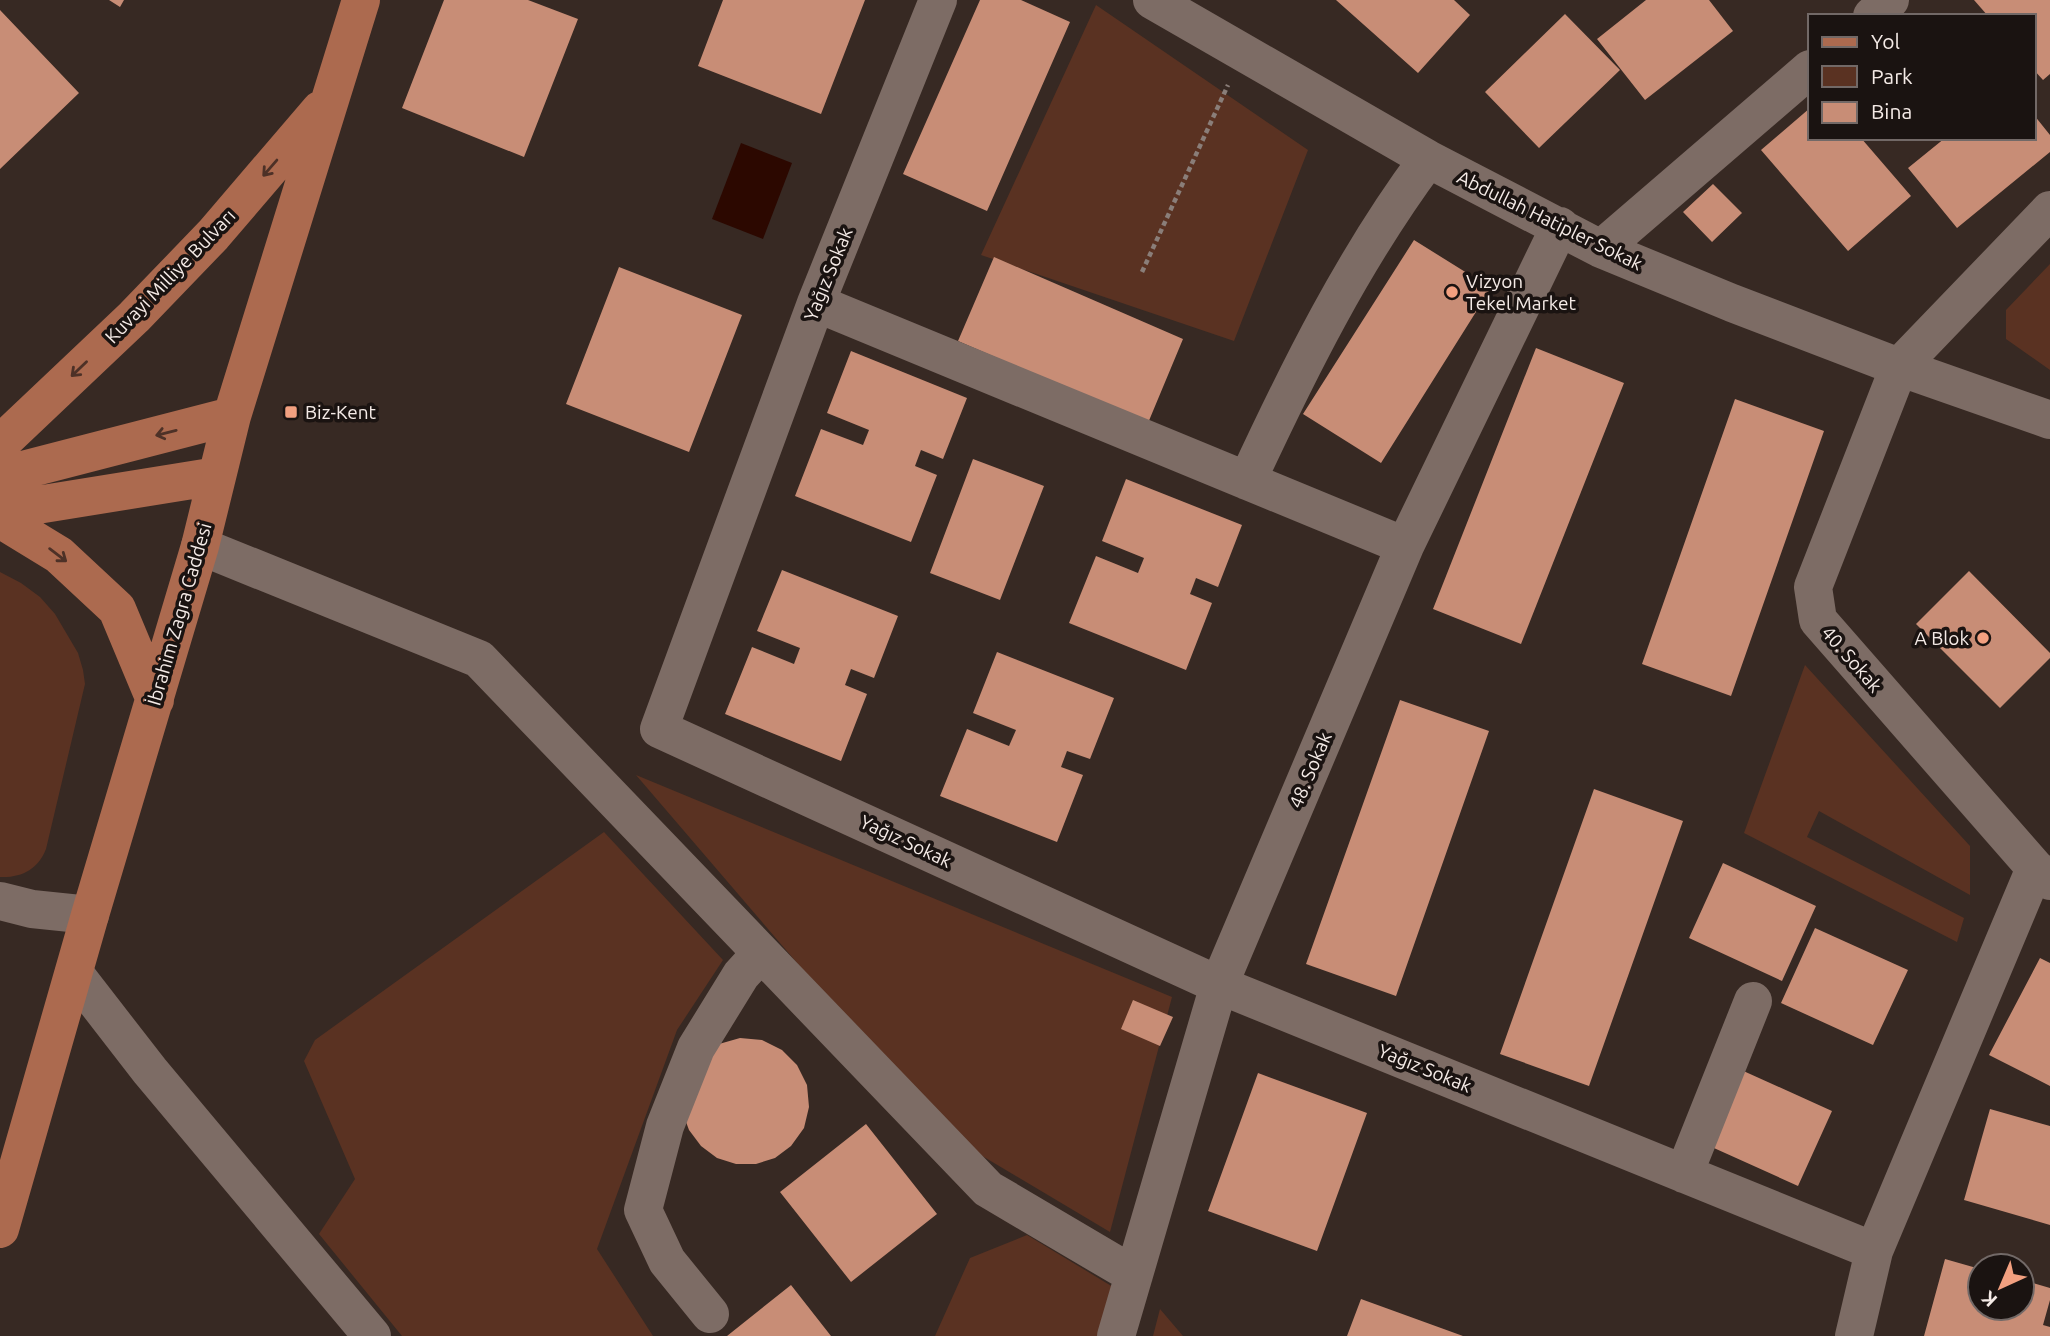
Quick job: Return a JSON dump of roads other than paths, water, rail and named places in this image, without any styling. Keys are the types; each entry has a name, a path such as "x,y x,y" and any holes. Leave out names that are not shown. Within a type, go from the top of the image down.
{"main road":[{"name":"İbrahim Zagra Caddesi","path":"0,1229 200,546 232,416 361,0"},
{"name":"Kuvayi Milliye Bulvarı","path":"0,444 134,317 213,235 330,98"},
{"path":"0,476 232,416"},
{"path":"0,511 217,476"},
{"path":"0,519 59,555 117,609 155,700"}],"street":[{"name":"Yağız Sokak","path":"938,0 816,303 659,729 1219,985 1874,1251"},
{"name":"Abdullah Hatipler Sokak","path":"1152,0 1428,159 1601,249 1899,367 2050,420"},
{"path":"1874,14 1890,0"},
{"path":"1601,249 1808,71"},
{"path":"1247,481 1292,385 1349,278 1428,159"},
{"path":"1899,367 2050,210"},
{"name":"48. Sokak","path":"1116,1336 1219,985 1405,546 1560,226"},
{"path":"816,303 1405,546"},
{"name":"40. Sokak","path":"1899,367 1813,587 1818,620 2043,875"},
{"path":"200,546 479,659 988,1189 1134,1275"},
{"path":"1854,1336 1874,1251 2043,875"},
{"path":"0,901 32,909 90,915"},
{"path":"710,1314 667,1261 643,1210 665,1126 696,1048 741,975 761,953"},
{"path":"74,973 150,1071 372,1336"},
{"path":"1684,1174 1753,1001"}],"place":[{"name":"Vizyon Tekel Market","path":"1452,292"},
{"name":"Biz-Kent","path":"291,412"},
{"name":"A Blok","path":"1983,638"}]}
